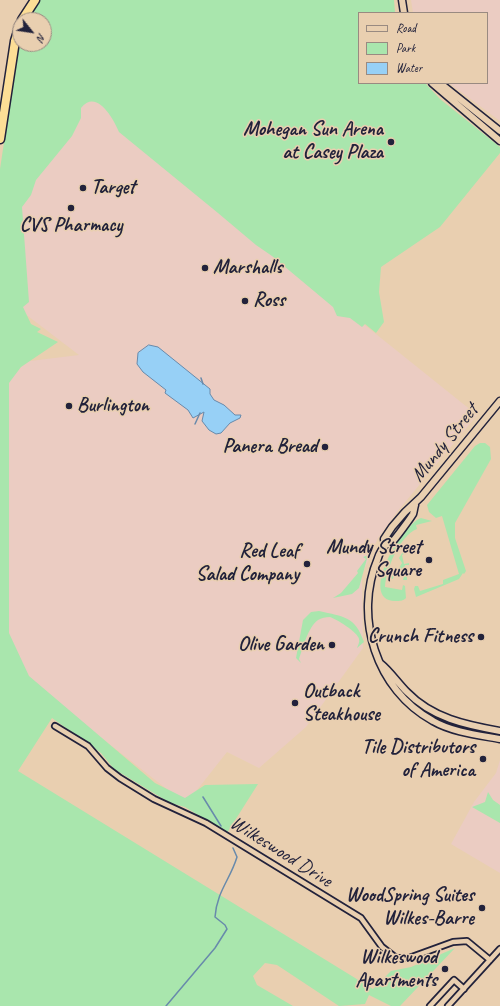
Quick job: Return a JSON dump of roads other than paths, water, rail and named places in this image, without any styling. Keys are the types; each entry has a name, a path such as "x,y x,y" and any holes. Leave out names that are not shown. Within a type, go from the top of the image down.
{"highway":[{"path":"27,12 35,0"},
{"path":"0,138 13,52"}],"main road":[{"path":"402,0 404,12"},
{"path":"433,84 500,141"},
{"path":"441,84 500,132"},
{"name":"Mundy Street","path":"500,401 415,505 405,512 392,527 384,540 385,545 378,557 371,579 367,610 369,629 381,670 403,698 433,722 458,730 500,739"},
{"name":"Mundy Street","path":"380,663 408,693 434,712 460,723 500,731"}],"street":[{"name":"Wilkeswood Drive","path":"55,726 88,746 107,768 120,778 154,799 206,823 361,918 382,947 396,958 409,958 453,942 467,941 490,960"},
{"path":"448,1006 500,949"},
{"path":"430,1006 454,980 464,989"}],"water":[{"path":"149,345 158,347 210,389 210,394 214,400 224,405 235,415 241,415 240,418 230,423 221,433 216,434 209,430 202,421 204,412 193,418 188,410 165,393 166,390 143,372 137,364 138,353"}],"waterway":[{"path":"201,378 203,384"},
{"path":"195,424 200,413"},
{"path":"203,797 221,826"},
{"path":"166,1006 215,948 227,929 225,925 215,917 218,900 237,857 233,848"}],"place":[{"name":"Mohegan Sun Arena at Casey Plaza","path":"391,142"},
{"name":"Target","path":"83,188"},
{"name":"CVS Pharmacy","path":"71,208"},
{"name":"Marshalls","path":"205,268"},
{"name":"Ross","path":"245,301"},
{"name":"Burlington","path":"69,406"},
{"name":"Panera Bread","path":"325,447"},
{"name":"Mundy Street Square","path":"429,560"},
{"name":"Red Leaf Salad Company","path":"307,564"},
{"name":"Crunch Fitness","path":"481,637"},
{"name":"Olive Garden","path":"332,645"},
{"name":"Outback Steakhouse","path":"295,703"},
{"name":"Tile Distributors of America","path":"483,759"},
{"name":"WoodSpring Suites Wilkes-Barre","path":"482,908"},
{"name":"Wilkeswood Apartments","path":"445,969"}]}
